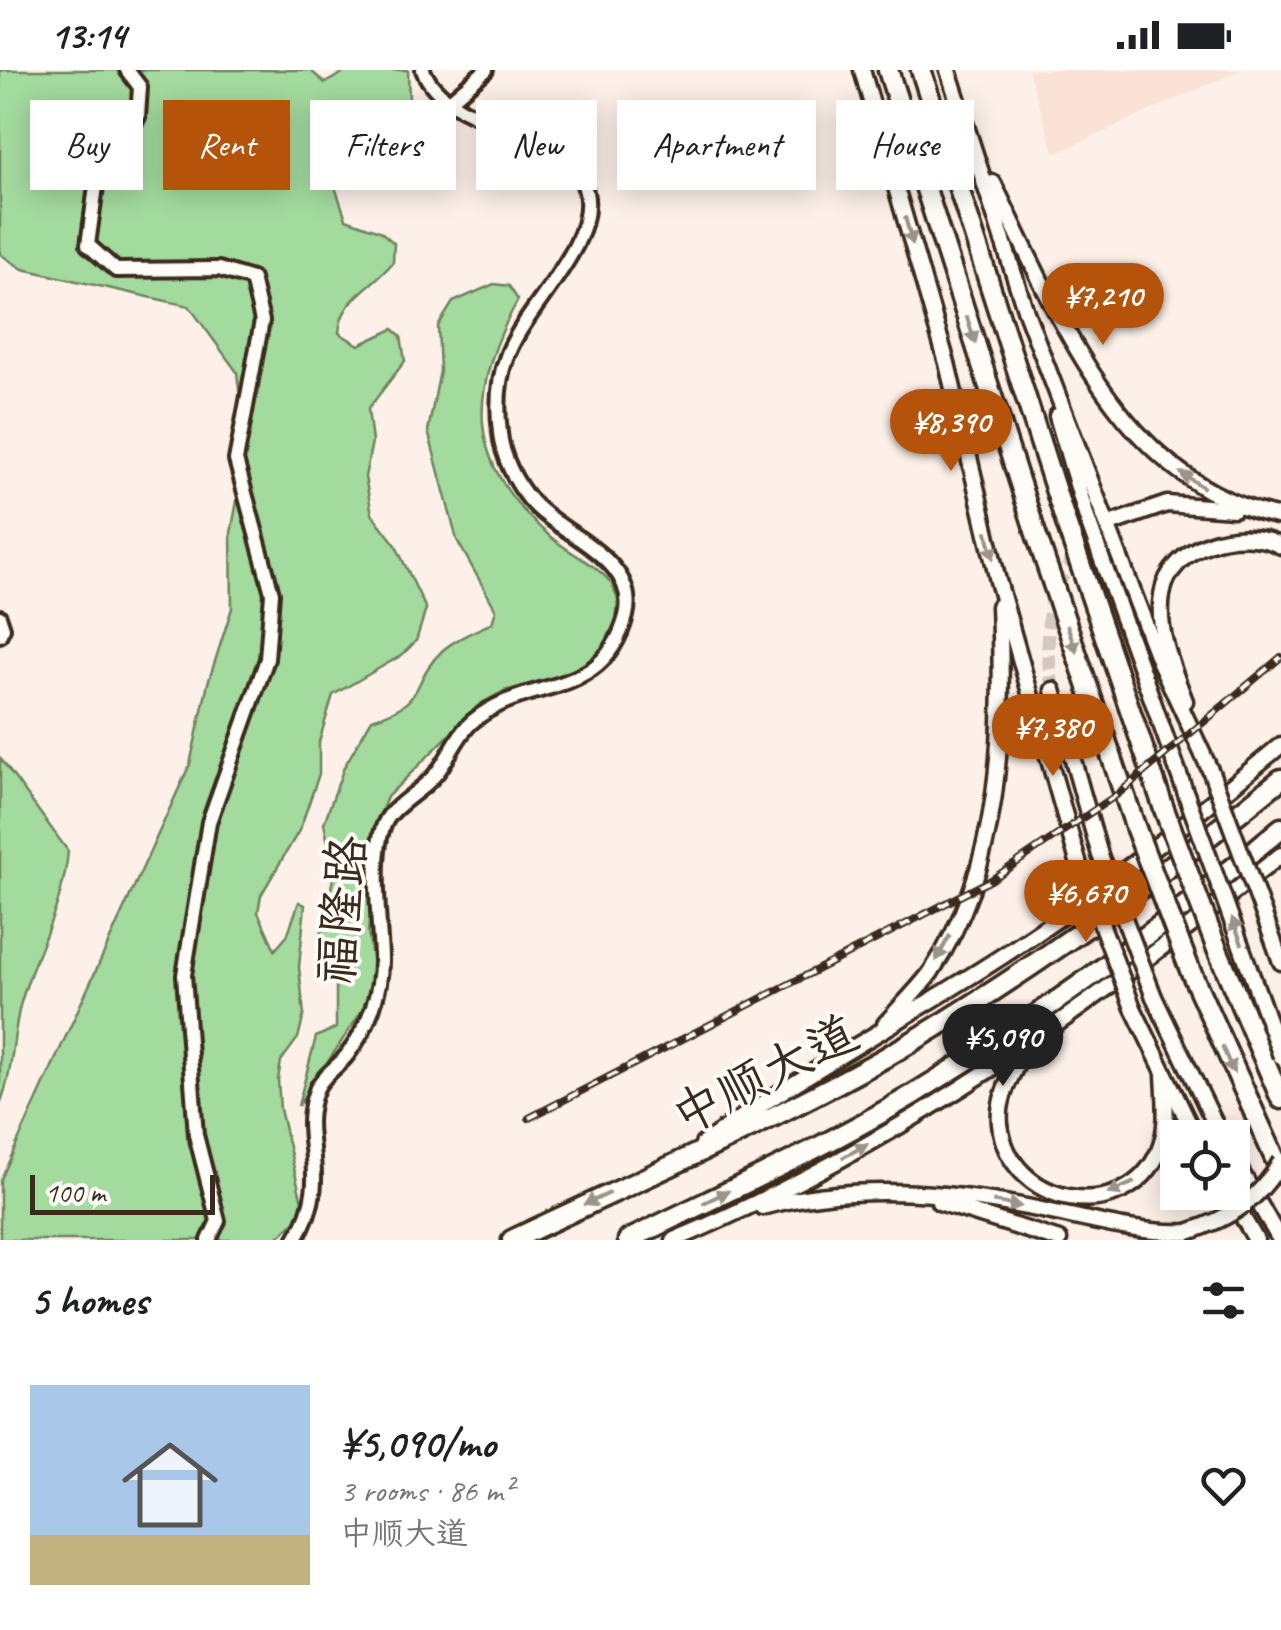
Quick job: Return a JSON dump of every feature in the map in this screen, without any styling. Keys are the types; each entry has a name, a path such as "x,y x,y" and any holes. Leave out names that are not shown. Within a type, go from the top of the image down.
{"highway":[{"path":"888,70 1136,829 1190,970 1281,1172"},
{"path":"921,70 1067,526 1164,809 1217,949 1281,1099"},
{"name":"中顺大道","path":"512,1240 886,1057 1014,976 1178,863 1281,779"},
{"name":"中顺大道","path":"628,1240 910,1096 1040,1013 1192,902 1281,828"}],"main road":[{"path":"862,70 946,362 998,580 1078,865 1134,1008 1187,1120"},
{"path":"948,70 959,100"},
{"path":"974,142 1087,518 1281,1056"},
{"path":"974,142 1061,318 1127,422 1176,470 1213,493 1264,514"},
{"path":"1026,312 1158,660 1204,753"},
{"path":"1116,522 1167,504 1208,504 1281,517"},
{"path":"1281,546 1246,534 1217,540 1193,552 1172,571 1162,593 1168,650 1281,962"},
{"path":"874,1036 930,972 975,886 994,805 1003,700 998,580"},
{"path":"1053,690 1100,855 1154,997 1213,1120"},
{"path":"683,1159 772,1096 1003,956 1169,839 1281,744"},
{"path":"674,1240 737,1213 925,1114 1026,1048 1281,855"},
{"path":"1026,1048 1005,1088 1000,1122 1007,1153 1032,1182 1062,1199 1097,1198 1137,1182 1158,1152 1166,1120 1164,1074"},
{"path":"737,1213 803,1196 910,1193 1002,1202 1130,1230 1188,1232 1219,1222 1248,1205 1281,1161"},
{"path":"1250,1187 1280,1240"},
{"path":"910,1193 1058,1240"},
{"path":"1238,1210 1252,1234"}],"street":[{"path":"127,70 140,86 138,117 98,179 88,245 116,270 219,269 252,279 262,320 236,460 272,593 267,659 209,822 184,975 196,1135 218,1221 209,1240"},
{"path":"423,70 444,100"},
{"path":"450,100 486,70"},
{"name":"福隆路","path":"295,1240 317,1190 310,1118 318,1085 348,1054 372,1011 382,976 378,842 388,817 434,776 470,722 498,705 596,670 617,642 627,611 625,584 606,560 532,504 516,480 500,438 498,394 506,356 584,230 586,191 565,160 538,142 456,107"},
{"path":"0,616 4,628 0,636"}],"shaded area":[{"path":"1028,70 1240,70 1055,154"}],"green space":[{"path":"0,70 310,70 325,83 348,70 408,70 409,100 310,100 310,190 336,190 346,219 380,231 394,243 393,262 345,310 339,333 359,345 393,329 401,336 405,361 368,409 372,442 365,477 372,514 395,544 426,609 416,641 402,655 333,695 319,742 319,774 300,829 261,895 258,912 275,950 287,936 299,902 305,905 299,967 304,1015 298,1038 281,1061 278,1080 280,1109 302,1202 298,1219 275,1240 0,1240 0,1181 190,764 208,683 232,608 231,533 246,453 237,372 189,306 23,269 0,254"},
{"path":"494,284 509,286 518,300 489,366 483,397 483,427 490,456 503,484 524,511 612,584 618,600 616,619 601,653 569,675 504,691 480,704 387,797 368,845 373,894 368,931 374,971 368,1002 298,1106 316,1037 336,1028 336,974 316,956 334,874 324,823 344,767 372,719 403,706 443,650 492,623 496,610 457,540 428,431 440,371 438,326 453,302"},
{"path":"0,758 68,851 55,911 20,1006 0,1104"}],"tunnel":[{"path":"1053,690 1048,644 1052,602 1069,565 1103,531"}],"railway":[{"path":"529,1118 991,880 1118,794 1281,657"}]}
